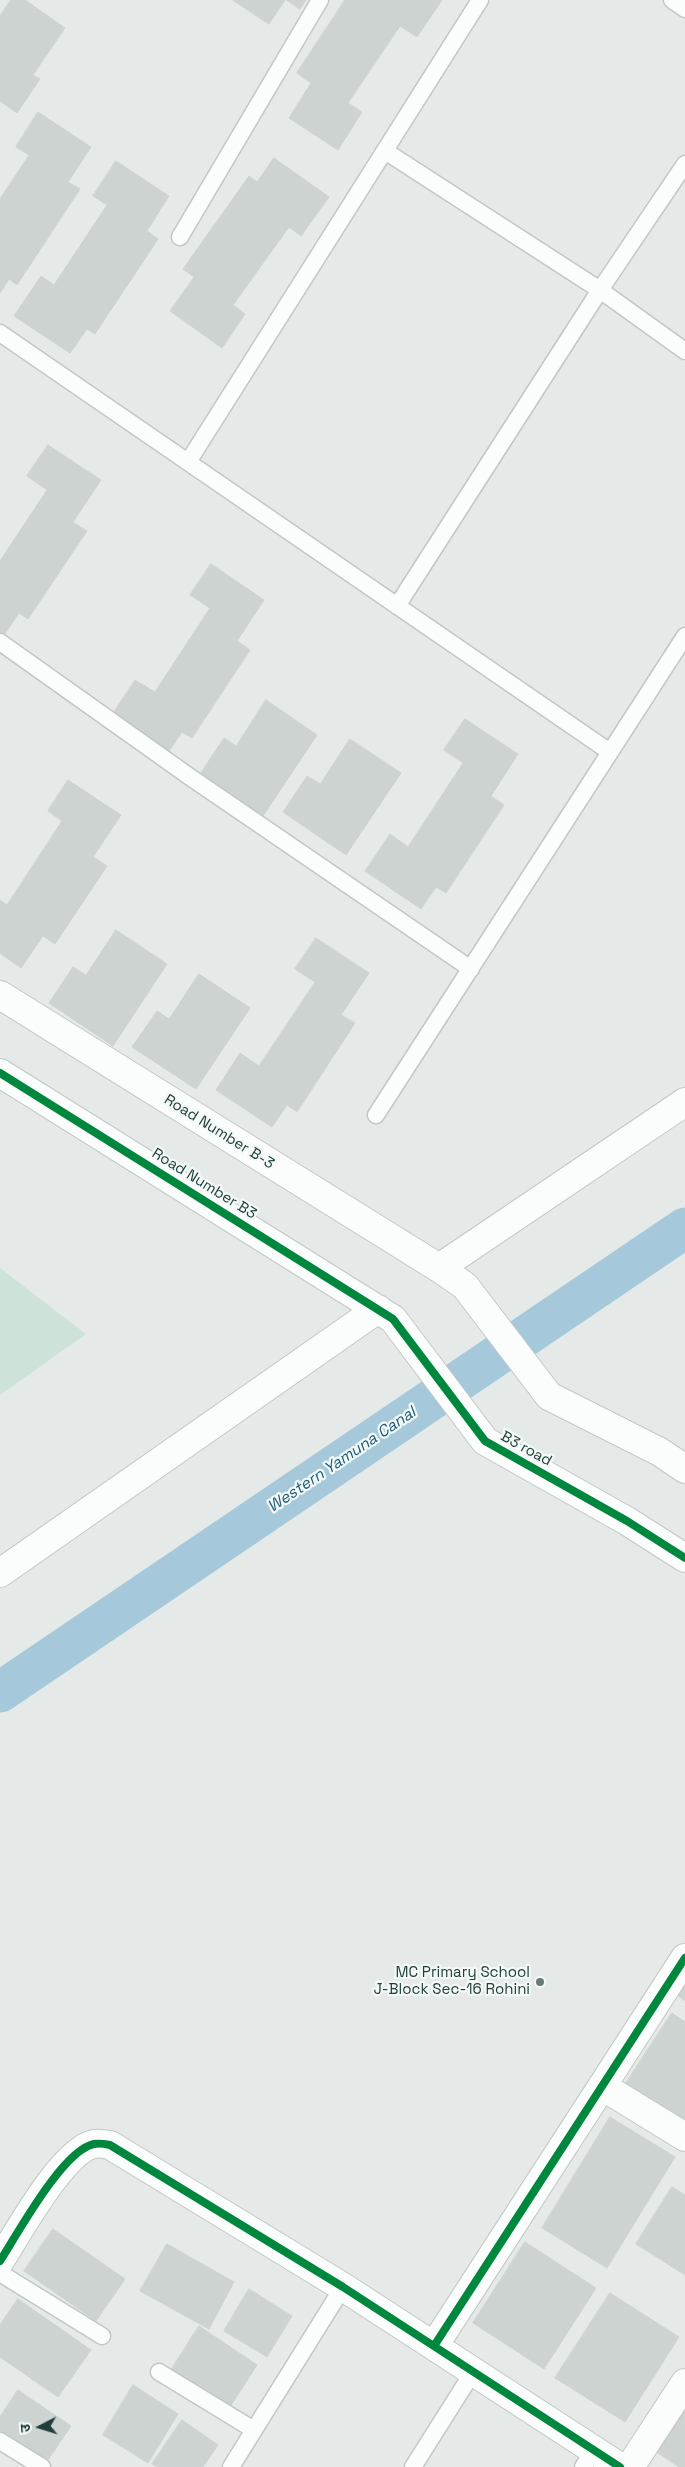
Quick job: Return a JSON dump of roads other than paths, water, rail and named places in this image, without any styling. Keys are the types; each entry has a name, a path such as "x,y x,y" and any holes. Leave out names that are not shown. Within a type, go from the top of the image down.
{"street":[{"name":"Road Number B-3","path":"0,995 439,1268"},
{"name":"Road Number B3","path":"0,1073 386,1314"},
{"path":"685,1102 439,1268 465,1286 549,1396 660,1452 685,1469"},
{"path":"0,1573 386,1314"},
{"name":"B3 road","path":"386,1314 485,1441 628,1521 685,1558"},
{"path":"434,2346 685,1958"},
{"path":"602,2086 685,2137"},
{"path":"0,2260 62,2167 77,2153 94,2144 110,2145 344,2287 434,2346 473,2372 588,2459 620,2467"},
{"path":"630,2467 685,2383"}],"lane":[{"path":"180,237 320,0"},
{"path":"188,462 480,0"},
{"path":"672,0 685,9"},
{"path":"385,151 600,290 685,351"},
{"path":"397,606 600,290 685,164"},
{"path":"0,333 610,752"},
{"path":"376,1115 685,636"},
{"path":"0,642 190,777 471,969"},
{"path":"0,2273 102,2336"},
{"path":"231,2467 344,2287"},
{"path":"159,2372 254,2430"},
{"path":"413,2467 473,2372"},
{"path":"0,2442 42,2467"}],"waterway":[{"name":"Western Yamuna Canal","path":"0,1692 685,1228"}],"place":[{"name":"MC Primary School J-Block Sec-16 Rohini","path":"540,1982"}]}
